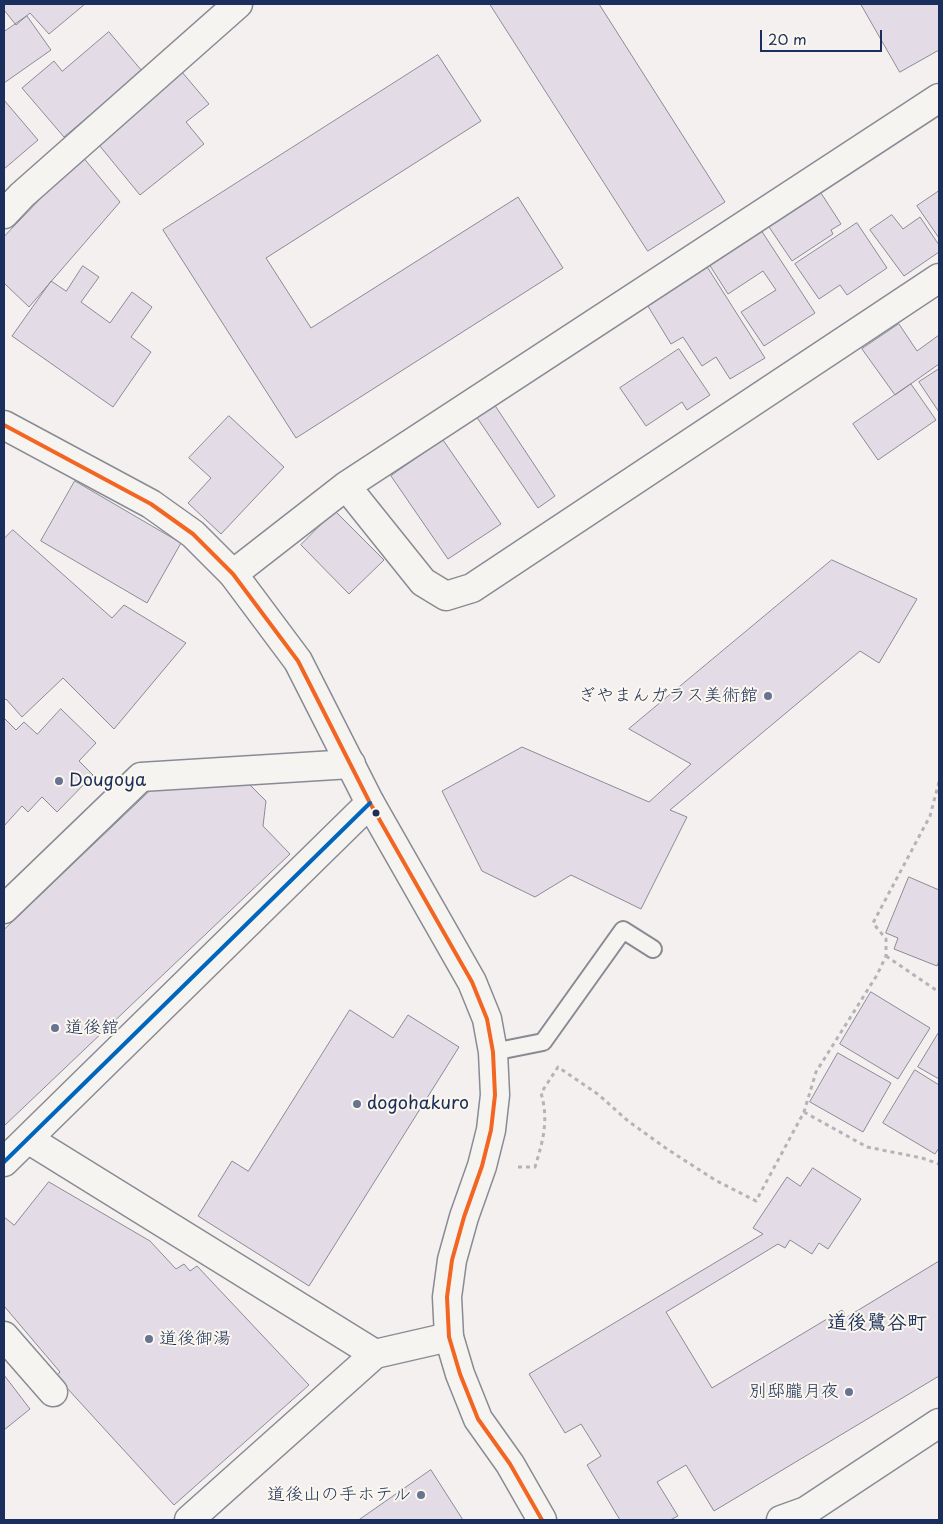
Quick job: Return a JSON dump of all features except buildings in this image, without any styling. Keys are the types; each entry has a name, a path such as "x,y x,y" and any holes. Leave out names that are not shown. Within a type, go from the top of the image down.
{"street":[{"path":"4,214 22,195 238,4"},
{"path":"233,574 346,486 939,98"},
{"path":"346,486 423,582 446,596 472,588 939,278"},
{"path":"4,425 151,504 192,534 233,574 298,662 370,803 472,982 487,1019 493,1052 495,1095 491,1130 482,1166 464,1217 452,1260 447,1297 449,1337 460,1374 478,1419 510,1464 542,1520"},
{"path":"4,909 142,777 351,764"},
{"path":"4,1162 370,803"},
{"path":"28,1139 375,1354"},
{"path":"4,1336 53,1392"},
{"path":"189,1520 375,1354 449,1337"},
{"path":"781,1520 806,1510 939,1423"}],"lane":[{"path":"493,1052 543,1042 623,930 653,949"}],"path":[{"path":"482,1166 535,1167 545,1134 546,1110 541,1093 558,1067 599,1095 628,1120 667,1149 715,1180 756,1201 804,1112 816,1072 877,975 886,956 886,939 873,923 930,816 939,782"},
{"path":"886,956 939,992"},
{"path":"804,1112 867,1147 922,1158 939,1164"}],"transit line":[{"path":"4,425 151,504 193,534 233,574 298,661 370,803 472,982 487,1019 493,1052 495,1095 491,1130 482,1166 464,1217 452,1260 447,1297 449,1337 460,1374 478,1419 510,1464 542,1520"},
{"path":"4,1162 370,803"}],"place":[{"name":"ぎやまんガラス美術館","path":"768,696"},
{"name":"Dougoya","path":"59,781"},
{"name":"道後舘","path":"55,1028"},
{"name":"dogohakuro","path":"357,1104"},
{"name":"道後御湯","path":"149,1339"},
{"name":"別邸朧月夜","path":"849,1392"},
{"name":"道後山の手ホテル","path":"421,1495"}],"district":[{"name":"道後鷺谷町","path":"877,1323"}]}
